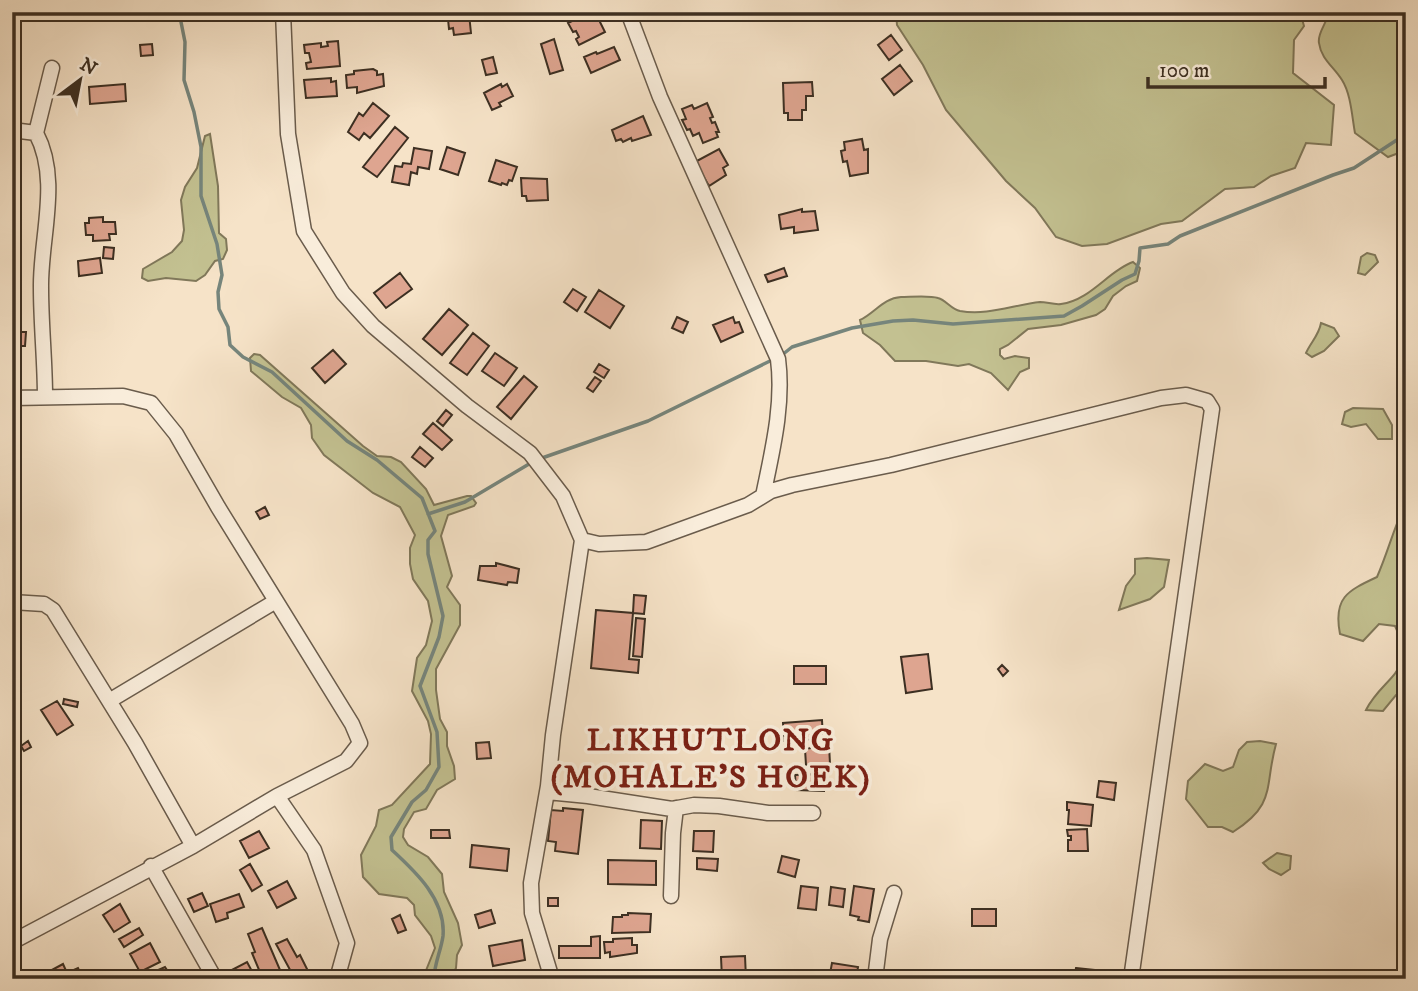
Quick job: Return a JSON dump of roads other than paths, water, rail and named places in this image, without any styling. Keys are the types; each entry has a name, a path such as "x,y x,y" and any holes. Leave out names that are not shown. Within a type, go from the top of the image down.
{"street":[{"path":"283,12 288,134 304,231 343,293 373,326 467,406 530,453 563,496 582,540 547,792 531,883 532,913 552,979"},
{"path":"628,12 660,97 778,359 780,377 774,440 763,496"},
{"path":"45,397 41,286 48,167 36,133 52,68"},
{"path":"12,130 36,133"},
{"path":"582,540 599,544 646,542 737,509 792,485 918,459 1161,398 1186,395 1207,401 1212,409 1131,979"},
{"path":"12,398 123,396 151,403 176,435 352,724 360,743 346,761 277,796 193,846 151,866 12,943"},
{"path":"109,701 276,601"},
{"path":"12,602 44,604 53,610 193,846"},
{"path":"547,792 676,808 694,805 768,813 813,813"},
{"path":"277,796 314,850 347,943 337,979"},
{"path":"671,896 676,808"},
{"path":"151,866 215,979"},
{"path":"875,979 880,939 894,894"}],"waterway":[{"path":"179,12 185,42 184,80 201,147 201,196 217,244 222,275 218,292 219,309 228,327 230,345 243,357 272,372 347,441 377,460 422,498 435,531 428,540 428,554 443,616 439,637 420,686 437,732 439,767 426,790 412,802 391,837 392,850 428,888 440,910 443,936 434,979"},
{"path":"782,355 792,347 852,328 893,321 953,324 1064,316 1135,274 1140,248 1168,244 1180,236 1354,168 1406,134"},
{"path":"542,458 648,421 772,360"},
{"path":"428,514 465,502 529,464"}],"district":[{"name":"LIKHUTLONG (MOHALE'S HOEK)","path":"711,758"}]}
